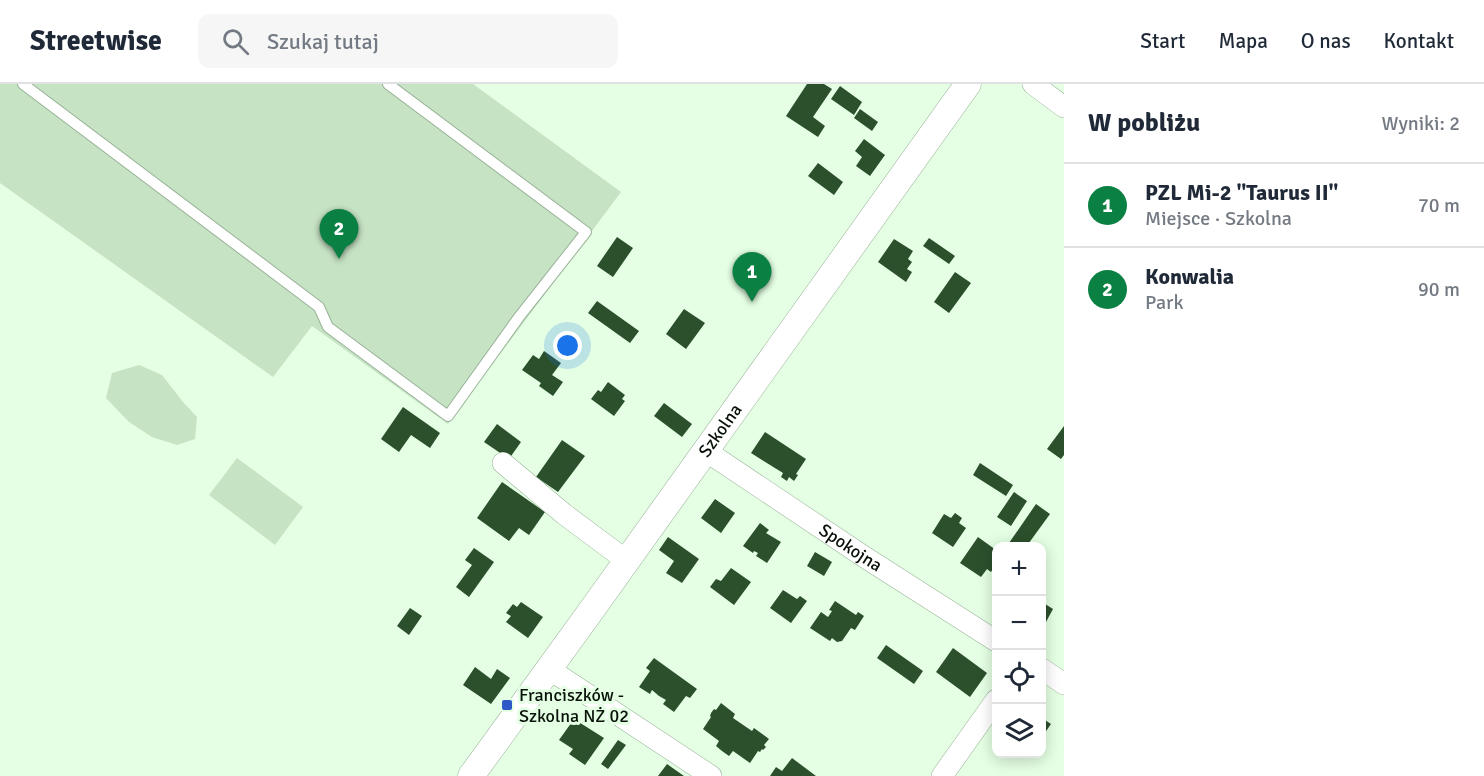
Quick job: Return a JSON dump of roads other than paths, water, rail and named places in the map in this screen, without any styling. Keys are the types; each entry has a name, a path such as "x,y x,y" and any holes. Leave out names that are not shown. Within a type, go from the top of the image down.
{"street":[{"name":"Szkolna","path":"471,776 968,84"},
{"path":"1033,84 1064,107"},
{"name":"Spokojna","path":"706,451 823,530 992,638"},
{"path":"503,463 564,514 627,561"},
{"path":"549,669 711,776"},
{"path":"1046,672 1063,681"},
{"path":"942,776 993,704"}],"lane":[{"path":"23,84 319,307 328,327 448,416 519,318 586,232 388,84"}],"place":[{"name":"Konwalia","path":"339,259"},
{"name":"PZL Mi-2 \"Taurus II\"","path":"752,302"},
{"name":"Franciszków - Szkolna NŻ 02","path":"507,705"}]}
